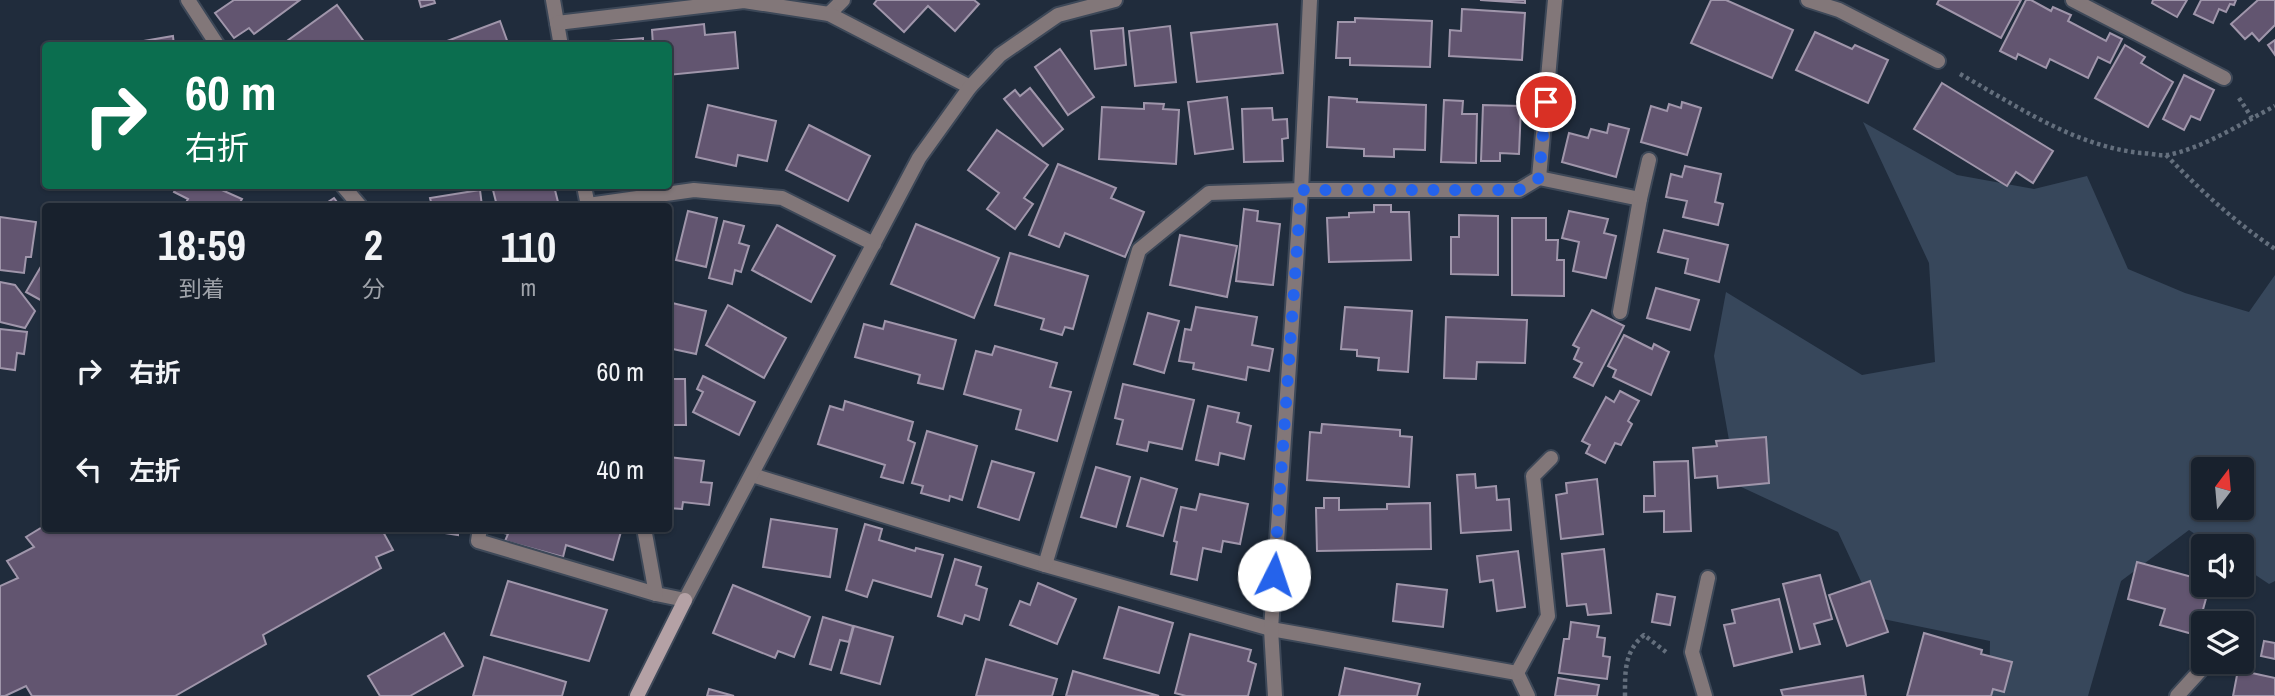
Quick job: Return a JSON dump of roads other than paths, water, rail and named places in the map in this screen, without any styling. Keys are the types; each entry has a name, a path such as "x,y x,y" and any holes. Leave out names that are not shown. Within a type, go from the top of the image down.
{"street":[{"path":"188,0 215,42"},
{"path":"553,0 560,42"},
{"path":"829,14 844,0"},
{"path":"637,696 919,158 970,88 1000,55 1058,15 1115,0"},
{"path":"1275,696 1271,629 1301,190 1310,0"},
{"path":"1539,178 1555,0"},
{"path":"1808,0 1839,10 1938,61"},
{"path":"2074,0 2224,78"},
{"path":"557,23 740,1 829,14 970,88"},
{"path":"1620,312 1649,160"},
{"path":"1045,565 1139,250 1209,193 1301,190 1519,190 1539,178 1640,200"},
{"path":"346,189 357,203"},
{"path":"608,203 694,190 782,198 874,244"},
{"path":"1517,673 1548,616 1533,476 1551,458"},
{"path":"752,475 1045,565 1271,629 1517,673"},
{"path":"479,532 478,541 656,594 685,600"},
{"path":"645,532 656,594"},
{"path":"1706,696 1692,652 1708,578"},
{"path":"1517,673 1528,696"},
{"path":"2177,696 2197,674"}]}
